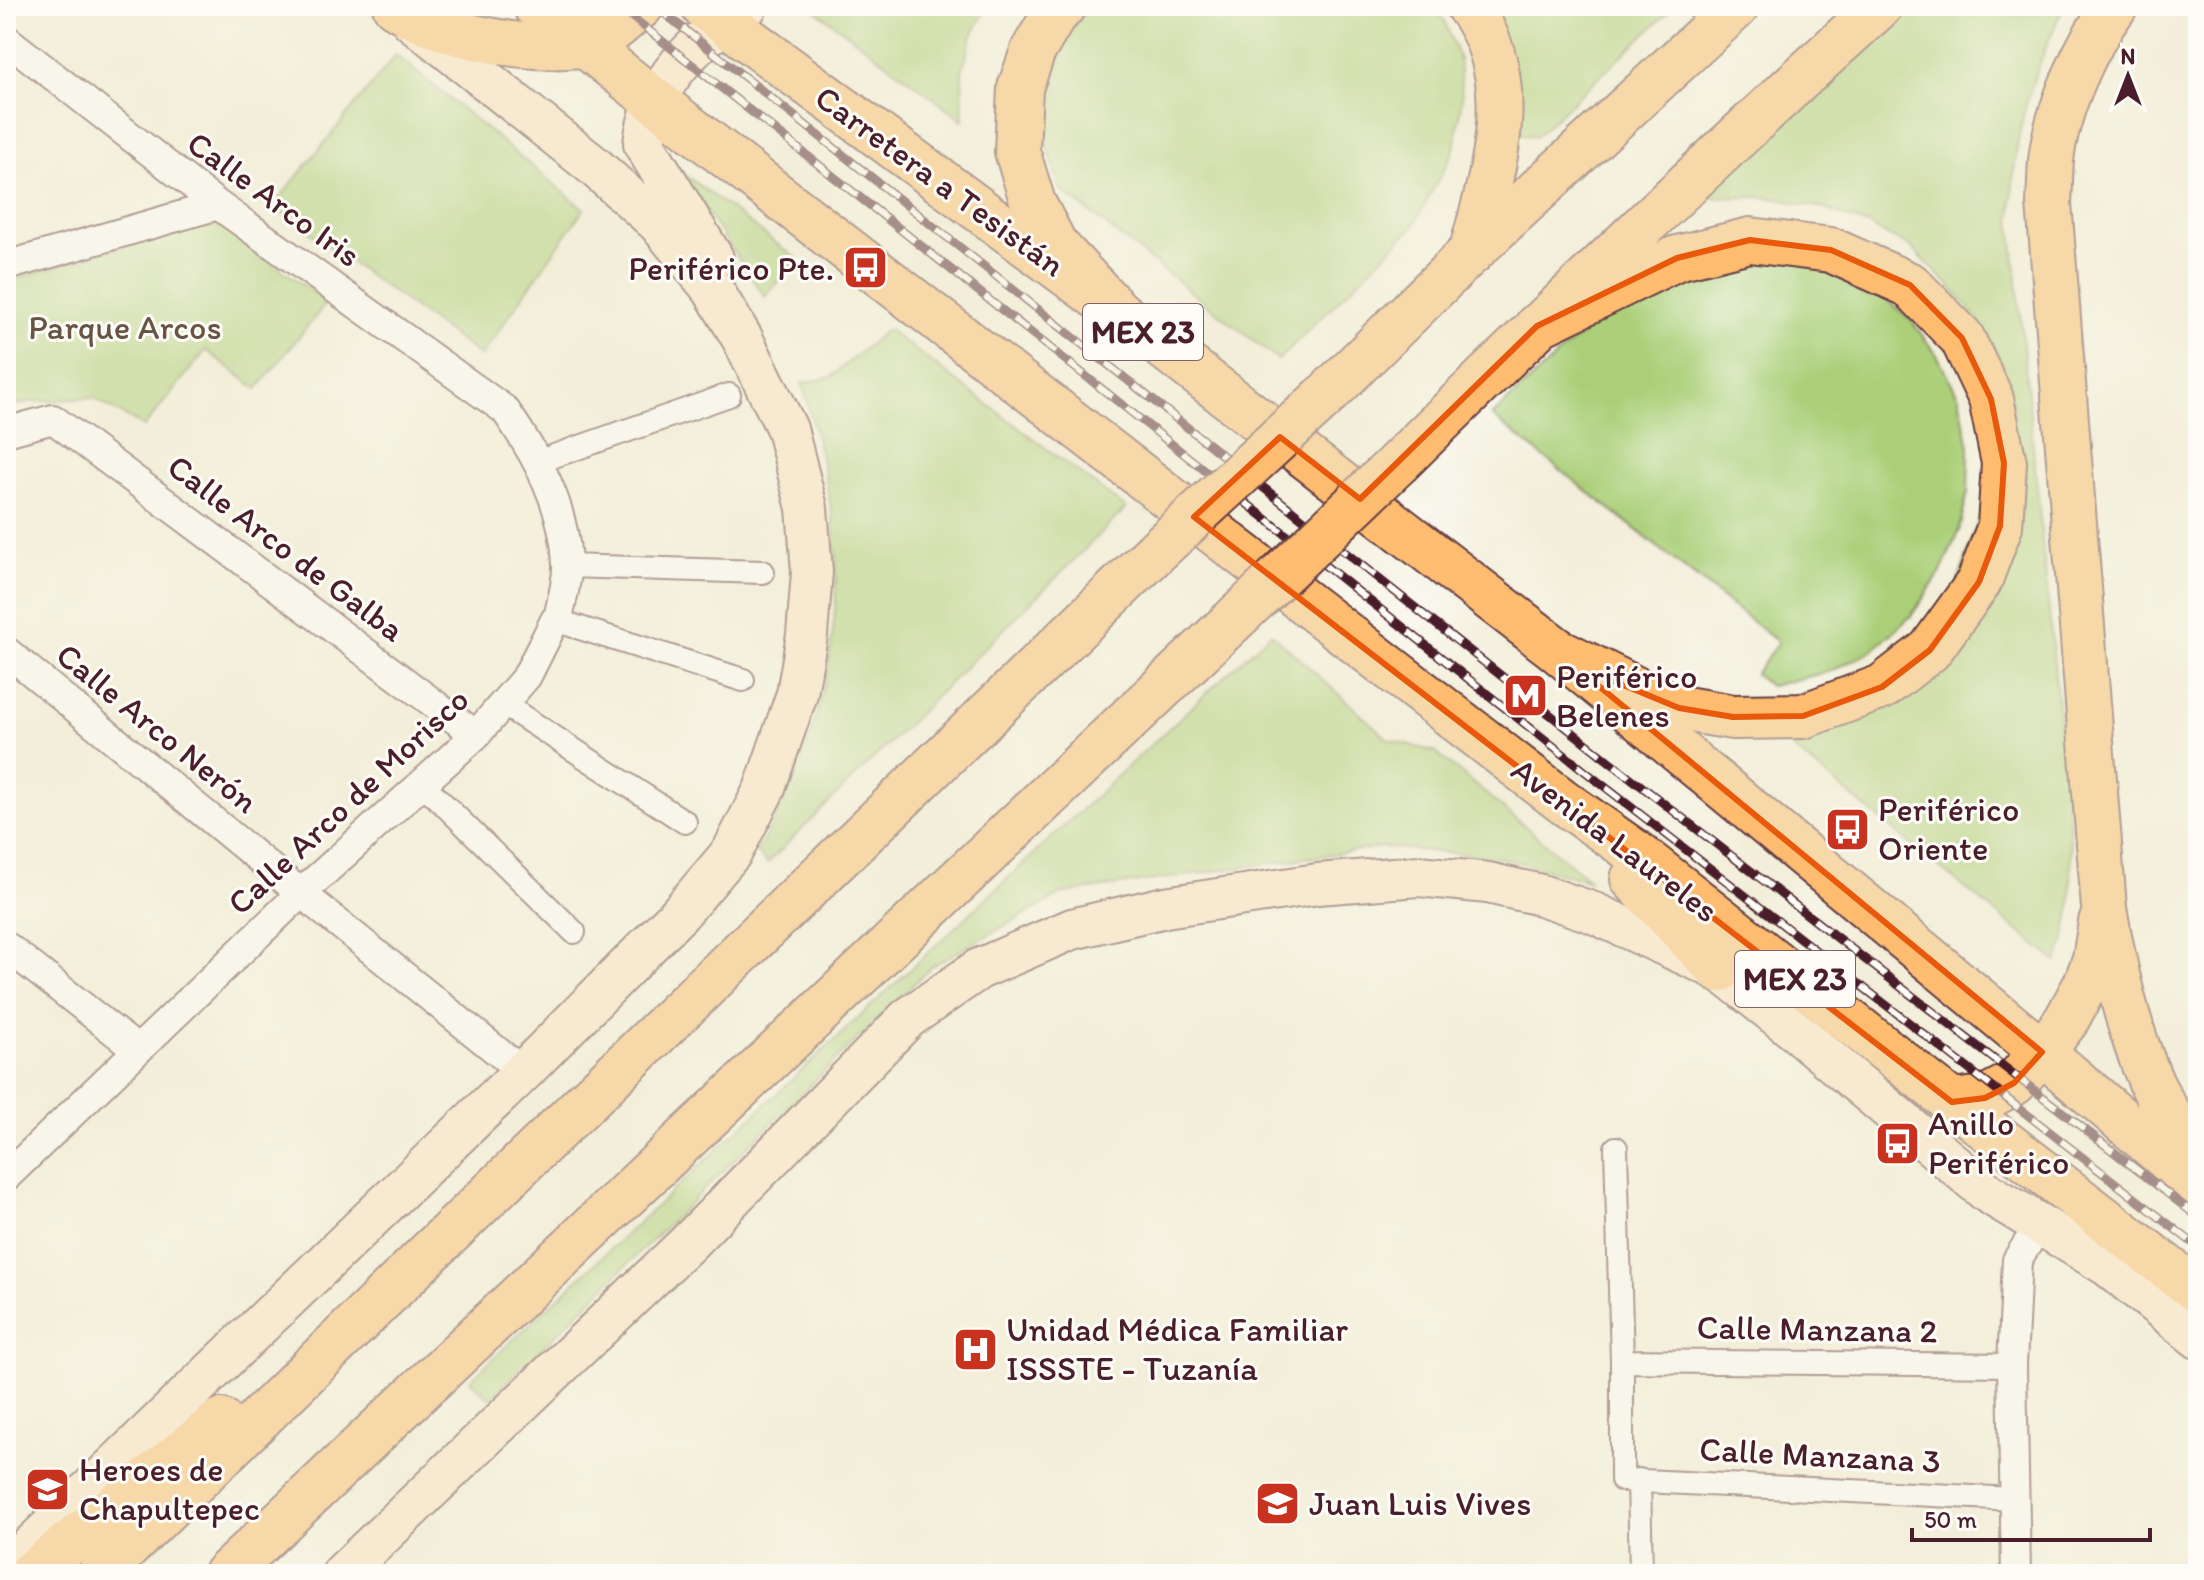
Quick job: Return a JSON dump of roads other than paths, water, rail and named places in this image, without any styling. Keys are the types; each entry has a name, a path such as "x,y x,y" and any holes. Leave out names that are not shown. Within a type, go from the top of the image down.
{"main road":[{"path":"394,6 456,32 551,47 586,45 611,31 641,6"},
{"path":"6,1570 523,1072 681,912 732,852 764,790 797,694 807,635 812,572 807,508 787,429 742,338 713,290 658,223 594,166 394,6"},
{"name":"MEX 23","path":"536,6 655,101"},
{"path":"1063,6 1033,51 1020,88 1017,151 1033,203 1055,245 1118,312"},
{"path":"1468,6 1479,21 1494,56 1500,123 1493,173 1470,253"},
{"path":"100,1574 1159,549 1322,399 1470,253 1737,6"},
{"path":"238,1565 1240,614 1537,326 1880,6"},
{"path":"2115,6 2075,78 2061,117 2051,158 2049,203 2104,908 2120,988 2152,1083 2191,1147"},
{"path":"2075,78 2094,49 2130,6"},
{"path":"725,11 672,73 655,101 646,124 644,144 736,296 742,338"},
{"name":"Carretera a Tesistán","path":"725,11 1557,650"},
{"name":"Avenida Laureles","path":"655,101 1565,803 1639,855 2198,1291"},
{"path":"1537,326 1677,258 1750,240 1831,250 1910,285 1962,338 1991,399 2004,463 2000,526 1979,582 1930,650 1882,687 1803,716 1733,717 1679,708 1557,650"},
{"name":"MEX 23","path":"1557,650 2198,1185"},
{"path":"1565,803 1719,970"},
{"name":"Avenida Laureles","path":"342,1574 688,1243 908,1018 979,969 1072,929 1165,907 1318,884 1419,876 1488,883 1541,895 1594,913 1719,970 1988,1193 2108,1266 2198,1338"},
{"path":"1952,1102 1985,1098 2014,1083 2042,1052 2066,1021 2086,984 2095,959 2104,908"},
{"path":"2042,1052 2081,1060 2191,1147"},
{"path":"31,1574 428,1254"}],"street":[{"name":"Calle Arco Iris","path":"6,39 218,205 505,410"},
{"path":"6,266 218,205"},
{"path":"537,462 729,395"},
{"name":"Calle Arco de Morisco","path":"6,1177 301,893 476,735 527,676 558,619 567,566 558,506 530,446 505,410"},
{"name":"Calle Arco de Galba","path":"6,432 53,419 476,735"},
{"path":"567,566 763,572"},
{"path":"555,620 743,680"},
{"name":"Calle Arco Nerón","path":"6,651 523,1072"},
{"path":"503,704 685,822"},
{"path":"423,784 574,932"},
{"path":"6,946 138,1050"},
{"path":"1616,1148 1622,1361 1630,1480 1641,1574"},
{"path":"2016,1574 2012,1365 2017,1260 2040,1224"},
{"name":"Calle Manzana 2","path":"1622,1361 2012,1365"},
{"name":"Calle Manzana 3","path":"1630,1480 2015,1499"}],"railway":[{"path":"618,6 1591,776 2198,1247"},
{"path":"655,6 1605,758 2198,1217"}],"place":[{"name":"Periférico Pte.","path":"865,268"},
{"name":"Periférico Belenes","path":"1525,696"},
{"name":"Periférico Oriente","path":"1847,829"},
{"name":"Anillo Periférico","path":"1897,1143"},
{"name":"Unidad Médica Familiar ISSSTE - Tuzanía","path":"975,1349"},
{"name":"Heroes de Chapultepec","path":"48,1489"},
{"name":"Juan Luis Vives","path":"1278,1503"}],"park label":[{"name":"Parque Arcos","path":"125,327"}]}
